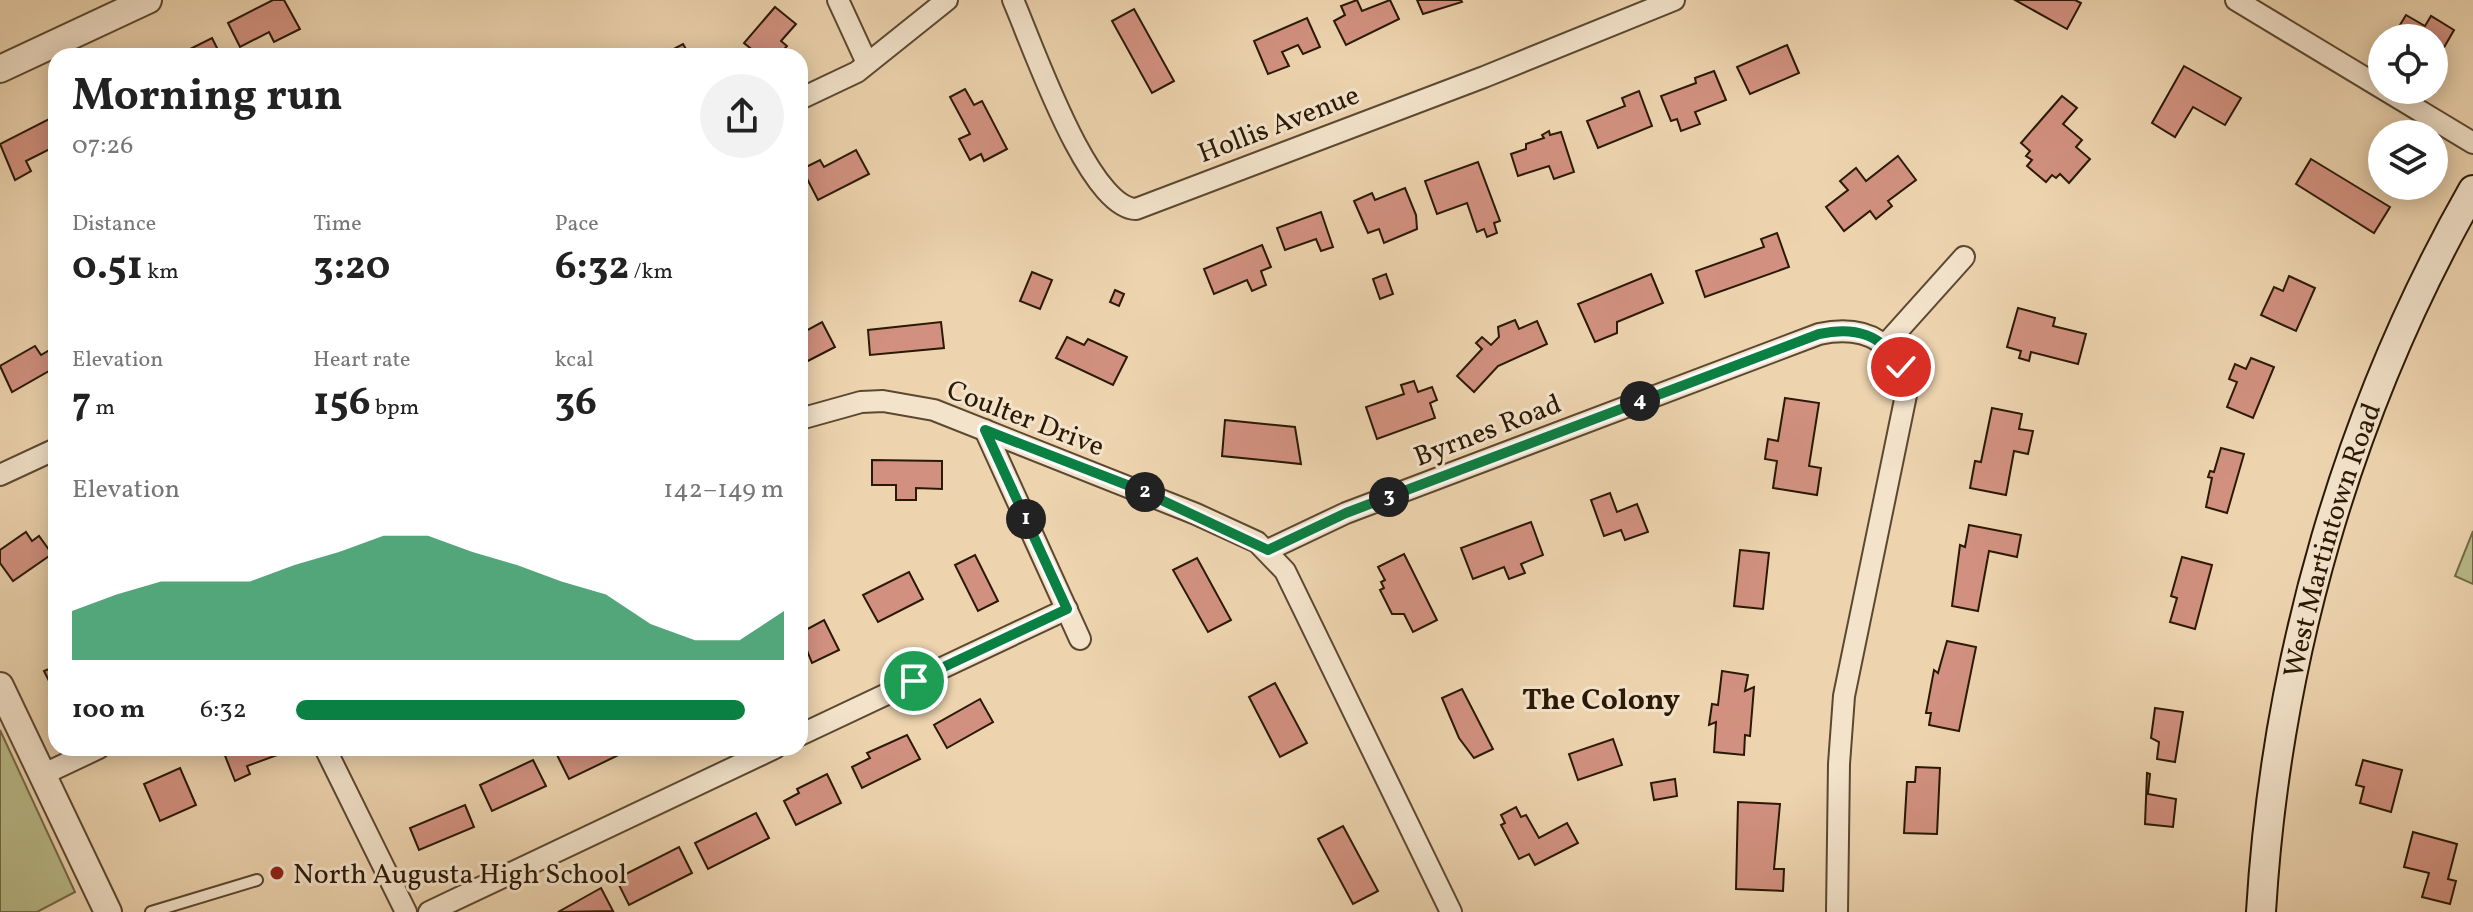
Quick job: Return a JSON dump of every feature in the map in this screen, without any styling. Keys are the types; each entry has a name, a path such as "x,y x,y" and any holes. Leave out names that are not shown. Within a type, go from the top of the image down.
{"main road":[{"name":"West Martintown Road","path":"2261,912 2265,855 2288,698 2321,558 2366,422 2397,344 2441,246 2473,190"}],"street":[{"path":"0,69 148,0"},
{"path":"838,0 867,63"},
{"path":"808,95 867,63 947,0"},
{"name":"Hollis Avenue","path":"1013,0 1092,177 1117,203 1136,209 1484,77 1674,0"},
{"path":"2236,0 2473,143"},
{"path":"1837,912 1844,696 1906,395 1901,367 1885,345 1964,257"},
{"name":"Byrnes Road","path":"1268,550 1346,513 1819,334 1853,330 1885,345"},
{"name":"Coulter Drive","path":"808,416 838,406 883,401 934,410 1140,490 1268,550"},
{"path":"985,430 1080,639"},
{"path":"0,475 48,453"},
{"path":"1268,550 1285,571 1451,912"},
{"path":"808,731 1067,609"},
{"path":"0,686 108,912"},
{"path":"42,775 82,756"},
{"path":"329,756 403,907"},
{"path":"429,912 758,756"}],"lane":[{"path":"151,912 257,880"}],"green space":[{"path":"2473,531 2473,584 2455,576"},
{"path":"0,730 75,892 37,912 0,912"}],"building":[{"path":"273,0 284,0 300,29 274,42 269,32 240,47 228,23"},
{"path":"1357,0 1362,11 1390,0 1399,19 1346,45 1334,21 1345,15 1341,6"},
{"path":"1417,0 1461,0 1462,2 1423,14"},
{"path":"2015,0 2075,0 2081,3 2067,29"},
{"path":"775,7 796,24 781,41 787,46 785,48 750,48 744,43"},
{"path":"1134,9 1174,81 1152,93 1112,21"},
{"path":"2406,15 2422,24 2401,24"},
{"path":"2431,16 2444,24 2426,24"},
{"path":"1307,18 1320,47 1303,54 1298,45 1282,52 1289,66 1268,74 1254,41"},
{"path":"2448,26 2454,30 2448,40"},
{"path":"212,38 217,48 192,48"},
{"path":"1787,45 1799,73 1750,94 1737,67"},
{"path":"2184,66 2241,98 2225,125 2193,107 2175,137 2152,123"},
{"path":"1714,71 1726,100 1695,112 1700,124 1681,131 1677,119 1671,121 1661,96 1696,83 1695,78"},
{"path":"965,89 974,105 982,101 1007,149 984,161 981,154 970,160 959,139 970,134 950,97"},
{"path":"1639,91 1652,126 1598,148 1587,121 1625,106 1622,98"},
{"path":"2062,96 2077,108 2063,124 2082,140 2076,147 2090,159 2069,183 2060,174 2056,178 2052,175 2046,182 2027,166 2032,160 2026,156 2030,151 2021,143"},
{"path":"48,120 48,150 26,161 31,171 15,180 0,144"},
{"path":"1549,131 1550,135 1561,132 1574,172 1554,179 1549,166 1518,176 1511,154 1526,149 1526,144 1544,138 1542,135"},
{"path":"856,150 869,174 818,200 808,181 808,166 820,160 824,167"},
{"path":"1898,156 1916,180 1888,201 1892,206 1876,219 1870,211 1844,231 1826,207 1848,190 1840,181 1856,168 1866,181"},
{"path":"2311,159 2368,194 2368,200 2378,200 2390,207 2374,233 2296,184"},
{"path":"1478,162 1500,221 1494,223 1497,233 1487,237 1484,229 1477,232 1467,203 1437,214 1425,181"},
{"path":"1405,188 1416,215 1417,229 1384,243 1379,229 1368,233 1354,201 1372,193 1375,200"},
{"path":"1321,212 1333,247 1321,251 1316,239 1285,250 1277,228"},
{"path":"1777,233 1789,267 1705,297 1696,271 1764,247 1761,239"},
{"path":"1262,245 1271,267 1261,271 1266,285 1252,291 1247,280 1214,294 1204,269"},
{"path":"1032,272 1052,280 1040,309 1020,301"},
{"path":"1386,274 1393,294 1380,299 1373,279"},
{"path":"1651,274 1663,303 1617,322 1617,333 1595,342 1578,304"},
{"path":"2289,276 2315,288 2296,331 2261,315 2274,287 2283,291"},
{"path":"1115,290 1124,294 1119,306 1110,302"},
{"path":"2018,308 2055,318 2053,326 2086,334 2078,364 2031,352 2029,361 2019,358 2021,351 2007,347"},
{"path":"1515,320 1519,329 1537,321 1547,344 1498,366 1474,392 1457,376 1482,349 1476,343 1482,337 1491,345 1499,337 1498,327"},
{"path":"822,322 835,347 808,361 808,330"},
{"path":"941,322 944,348 870,355 868,330"},
{"path":"1067,337 1084,345 1088,339 1127,357 1113,385 1056,358"},
{"path":"35,346 41,355 48,351 48,372 12,392 0,366"},
{"path":"2251,358 2274,367 2253,418 2227,407 2237,382 2229,379 2235,364 2246,369"},
{"path":"1414,381 1418,392 1432,387 1437,400 1430,403 1435,418 1377,439 1366,407 1404,394 1401,385"},
{"path":"1785,398 1819,403 1809,466 1821,468 1817,495 1773,488 1777,461 1765,459 1768,439 1778,441"},
{"path":"1992,408 2022,414 2019,429 2033,431 2028,454 2014,451 2006,495 1970,488 1975,461 1981,462"},
{"path":"1225,420 1295,427 1301,464 1222,456"},
{"path":"2221,448 2244,454 2227,513 2206,507 2212,478 2208,477 2210,471 2214,472"},
{"path":"872,460 942,461 942,489 916,488 916,500 896,500 896,485 872,485"},
{"path":"1610,493 1617,512 1637,504 1648,532 1625,540 1621,530 1604,536 1591,500"},
{"path":"1531,522 1543,555 1521,564 1525,573 1509,579 1504,567 1473,579 1461,548"},
{"path":"1969,525 2021,535 2017,557 1989,551 1978,611 1952,606 1960,545 1965,547"},
{"path":"26,532 32,541 39,536 48,548 48,557 13,581 0,563 0,550"},
{"path":"1740,550 1769,553 1763,609 1734,606"},
{"path":"1404,554 1437,620 1413,632 1404,614 1392,614 1380,590 1384,588 1381,582 1385,580 1378,567"},
{"path":"975,555 998,601 978,611 955,565"},
{"path":"2182,557 2212,565 2195,629 2170,622 2177,598 2171,596"},
{"path":"1197,558 1231,620 1208,632 1173,570"},
{"path":"909,572 923,599 878,622 863,595"},
{"path":"824,620 839,650 812,663 808,653 808,629"},
{"path":"1947,641 1976,647 1959,731 1929,725 1931,713 1926,713 1934,670 1938,673"},
{"path":"1722,671 1748,675 1745,691 1754,687 1750,736 1745,735 1744,755 1714,752 1716,722 1709,725 1712,704 1718,705"},
{"path":"1275,683 1307,743 1280,757 1249,697"},
{"path":"1462,689 1493,749 1474,758 1459,738 1442,698"},
{"path":"980,699 993,722 947,748 934,725"},
{"path":"2155,708 2183,712 2175,762 2157,759 2159,742 2151,738"},
{"path":"907,735 920,759 862,788 852,767 870,758 867,753"},
{"path":"1613,739 1622,765 1578,780 1569,754"},
{"path":"225,756 274,756 247,766 250,774 235,781"},
{"path":"558,756 617,756 569,779"},
{"path":"533,760 546,786 492,811 480,785"},
{"path":"2363,760 2402,770 2391,812 2360,803 2364,787 2356,785"},
{"path":"1916,767 1940,768 1937,834 1904,833 1907,782 1915,782"},
{"path":"180,768 196,805 160,821 144,784"},
{"path":"2147,773 2150,774 2148,794 2176,799 2173,827 2145,824"},
{"path":"827,774 841,803 796,825 784,801 799,793 797,789"},
{"path":"1675,779 1677,796 1654,800 1651,783"},
{"path":"1738,802 1780,804 1774,869 1784,869 1783,891 1736,889"},
{"path":"465,805 474,827 419,850 410,828"},
{"path":"1516,807 1521,817 1526,815 1539,838 1567,823 1578,843 1535,865 1529,854 1519,859 1501,825 1505,823 1501,815"},
{"path":"756,813 769,838 708,869 695,843"},
{"path":"1343,826 1378,891 1353,904 1318,839"},
{"path":"2413,832 2457,844 2448,879 2456,881 2450,904 2422,897 2429,873 2404,867"},
{"path":"679,847 692,873 629,905 616,879"},
{"path":"601,888 613,911 558,912"}],"place":[{"name":"North Augusta High School","path":"277,873"}],"district":[{"name":"The Colony","path":"1601,699"}],"route":[{"path":"914,681 1067,609 985,430 1140,490 1257,542 1268,550 1346,513 1819,334 1853,330 1873,337 1885,345 1901,367"}]}
